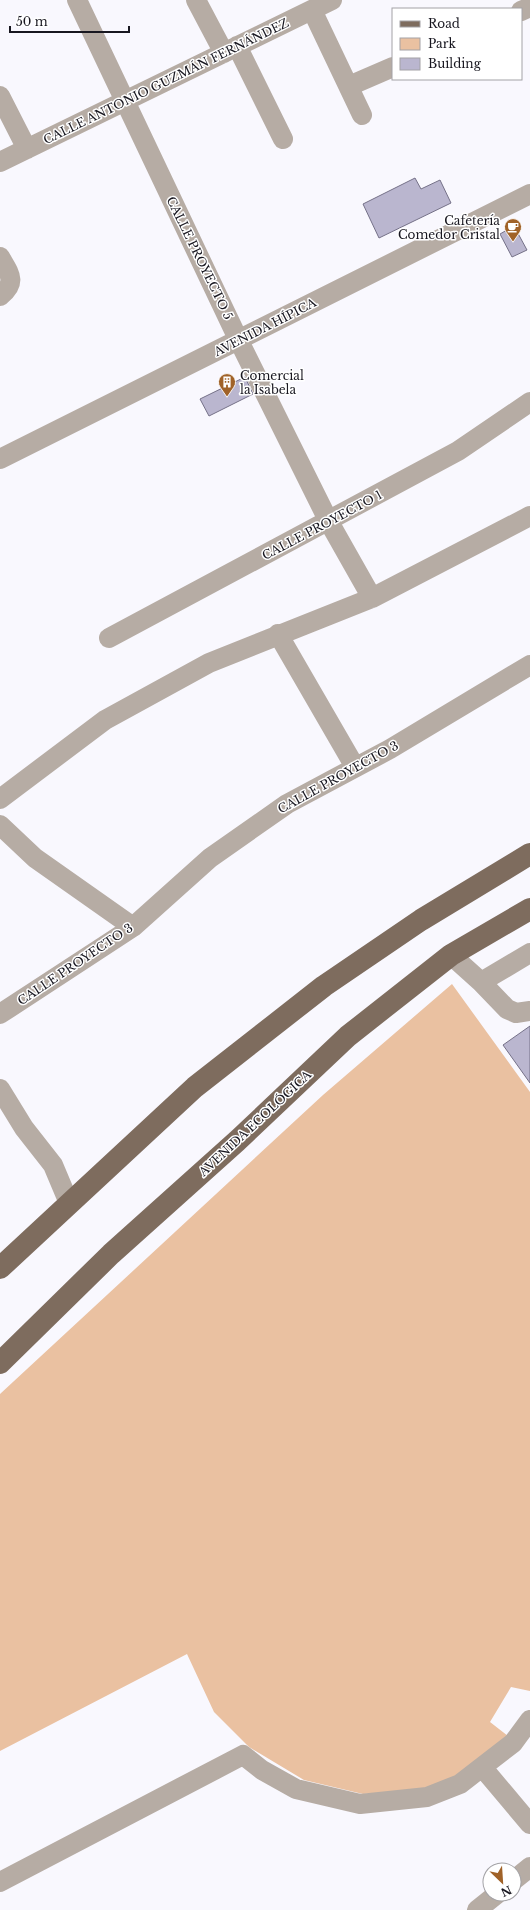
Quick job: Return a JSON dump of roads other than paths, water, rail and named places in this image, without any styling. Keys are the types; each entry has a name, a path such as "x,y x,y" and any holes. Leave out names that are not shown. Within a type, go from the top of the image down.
{"main road":[{"path":"0,1268 195,1087 324,986 421,920 530,854"},
{"name":"AVENIDA ECOLÓGICA","path":"0,1363 111,1254 237,1141 348,1036 451,955 530,909"}],"street":[{"name":"CALLE PROYECTO 5","path":"77,0 239,340 329,522 372,598"},
{"path":"196,0 230,50 283,139"},
{"name":"CALLE ANTONIO GUZMÁN FERNÁNDEZ","path":"0,162 332,0"},
{"path":"312,10 362,116"},
{"path":"349,86 392,67"},
{"path":"0,96 26,149"},
{"name":"AVENIDA HÍPICA","path":"0,459 530,194"},
{"path":"0,257 11,277 10,287 0,296"},
{"name":"CALLE PROYECTO 1","path":"109,638 329,522 458,451 530,402"},
{"path":"0,799 105,720 209,663 278,634 372,598 530,516"},
{"path":"278,634 355,767"},
{"name":"CALLE PROYECTO 3","path":"0,1014 133,927 210,858 287,804 397,745 530,665"},
{"path":"0,825 35,858 133,927"},
{"path":"481,982 530,953"},
{"path":"451,955 481,982 507,1009 516,1013 530,1011"},
{"path":"0,1089 24,1128 53,1165 69,1203"},
{"path":"0,1882 243,1756 262,1770 296,1789 360,1804 427,1797 460,1784 513,1744 530,1720"},
{"path":"482,1767 530,1824"},
{"path":"522,1874 530,1867"},
{"path":"477,1910 487,1902"}],"place":[{"name":"Cafetería Comedor Cristal","path":"513,242"},
{"name":"Comercial la Isabela","path":"227,397"}]}
